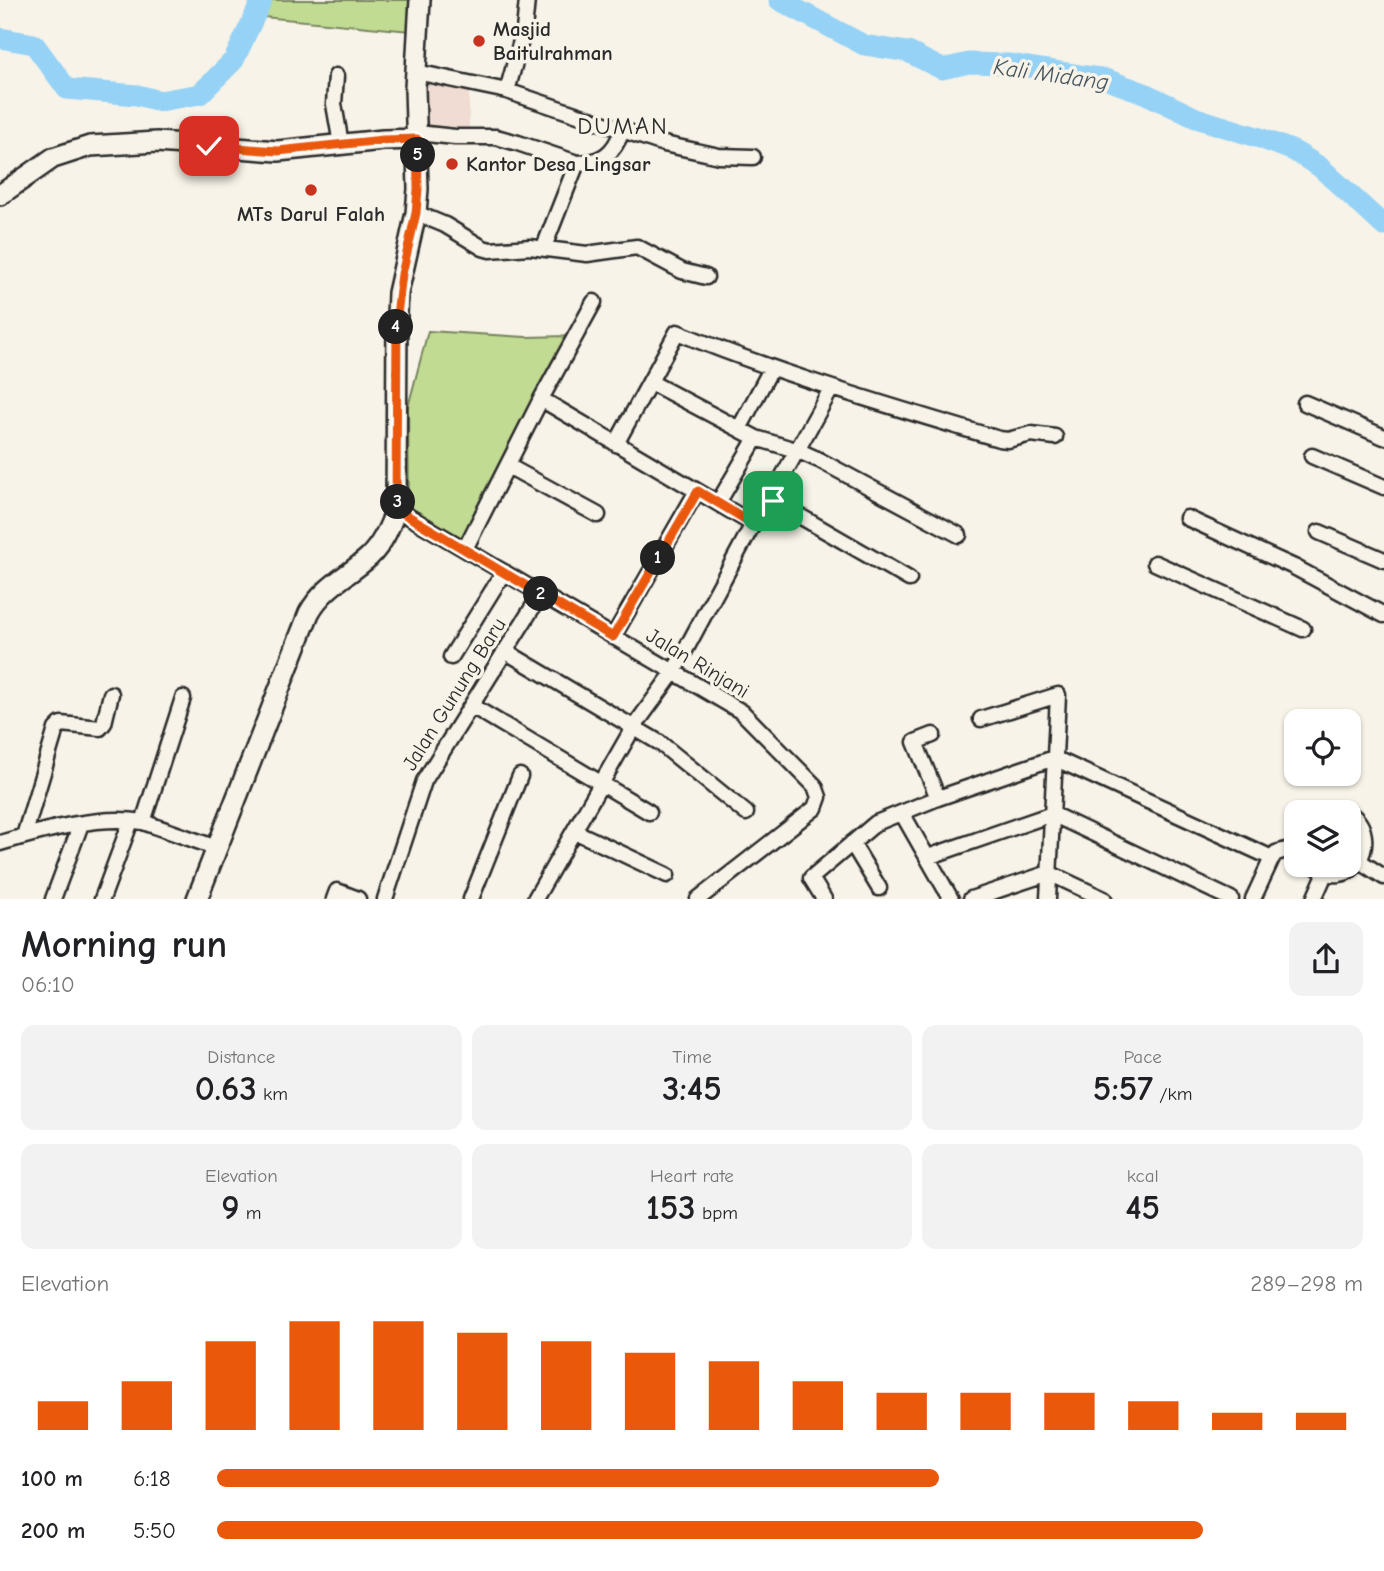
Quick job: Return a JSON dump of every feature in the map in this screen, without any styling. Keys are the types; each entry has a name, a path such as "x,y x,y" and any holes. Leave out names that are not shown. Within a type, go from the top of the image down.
{"street":[{"path":"197,899 309,613 325,591 375,551 387,533 396,509 398,293 416,213 418,189 416,72 420,0"},
{"path":"507,91 524,30 527,0"},
{"path":"416,72 507,91 664,144 719,156 753,158"},
{"path":"336,76 334,104 341,144"},
{"path":"0,195 45,162 65,152 90,146 158,142 278,151 417,136 496,138 577,163 596,160 611,153 622,131"},
{"path":"544,247 577,163"},
{"path":"416,213 453,229 482,248 490,250 544,247 579,254 636,247 656,255 682,271 706,277"},
{"path":"465,549 594,302"},
{"path":"616,444 677,332 831,389 1004,440 1031,434 1055,438"},
{"path":"739,429 771,369"},
{"path":"650,382 756,438 799,451 959,535"},
{"path":"535,899 633,727 673,673 753,524 799,451 831,389"},
{"path":"541,400 753,524"},
{"path":"1305,403 1384,437"},
{"path":"718,503 756,438"},
{"path":"1312,456 1384,487"},
{"path":"508,466 598,515"},
{"path":"613,637 698,491"},
{"path":"769,501 777,503 909,579"},
{"name":"Jalan Rinjani","path":"396,509 742,712 815,786 820,797 815,807 698,899"},
{"path":"1187,519 1294,567 1384,615"},
{"path":"1319,532 1384,560"},
{"path":"1155,562 1303,629"},
{"path":"451,657 504,572"},
{"name":"Jalan Gunung Baru","path":"386,899 424,781 541,594"},
{"path":"505,651 660,743 746,813"},
{"path":"24,836 56,729 61,724 100,728 104,723 111,694"},
{"path":"981,719 1058,695 1048,899"},
{"path":"102,899 137,822 183,698"},
{"path":"472,706 649,812"},
{"path":"933,735 915,742 938,798"},
{"path":"824,899 811,878 876,823 938,798 1054,758 1272,858"},
{"path":"471,899 520,776"},
{"path":"902,813 951,899"},
{"path":"928,857 1052,814 1231,899"},
{"path":"1361,821 1371,836 1371,851 1361,866"},
{"path":"0,843 81,824 137,822 217,848"},
{"path":"53,899 81,824"},
{"path":"574,831 667,875"},
{"path":"852,843 879,888"},
{"path":"1253,899 1272,858 1276,853 1284,851"},
{"path":"1364,864 1384,877"},
{"path":"971,899 1049,873 1104,899"},
{"path":"1314,899 1324,877"},
{"path":"334,899 337,891 358,899"}],"shaded area":[{"path":"425,79 469,92 469,137 426,129"}],"green space":[{"path":"270,0 415,0 410,31 262,17"},
{"path":"428,331 526,337 567,336 460,545 409,511 408,407"}],"waterway":[{"name":"Kali Midang","path":"0,38 34,44 67,89 137,95 160,101 200,94 234,60 262,0"},
{"name":"Kali Midang","path":"779,0 864,45 908,52 942,69 969,63 1008,64 1105,79 1144,93 1196,118 1294,151 1320,167 1384,226"}],"place":[{"name":"Masjid Baitulrahman","path":"479,41"},
{"name":"Kantor Desa Lingsar","path":"452,164"},
{"name":"MTs Darul Falah","path":"311,190"}],"district":[{"name":"DUMAN","path":"623,126"}],"route":[{"path":"209,146 278,151 417,139 416,213 398,293 396,509 613,637 698,491 753,524 766,503 773,501"}]}
